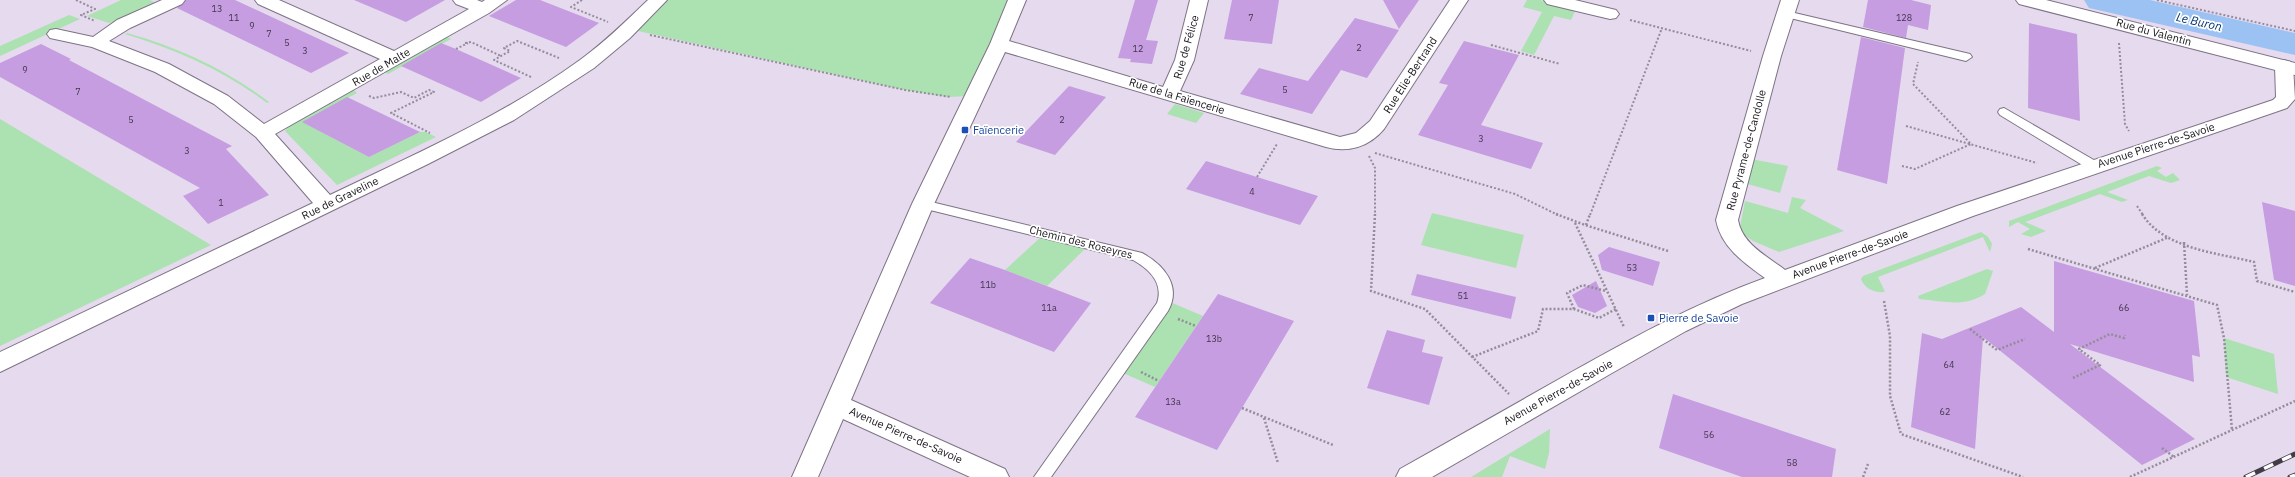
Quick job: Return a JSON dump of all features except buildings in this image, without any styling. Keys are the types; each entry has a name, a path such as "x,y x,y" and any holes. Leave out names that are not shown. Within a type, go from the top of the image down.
{"street":[{"path":"97,43 103,36 176,0"},
{"path":"264,0 396,58"},
{"path":"462,0 490,4"},
{"name":"Rue de Graveline","path":"0,363 462,139 525,104 599,54 629,29 658,0"},
{"path":"805,477 923,204 999,44 1017,0"},
{"name":"Rue de Félice","path":"1170,93 1175,84 1184,58 1199,0"},
{"name":"Rue Elie-Bertrand","path":"1361,146 1367,136 1377,125 1459,0"},
{"path":"1553,0 1610,14"},
{"name":"Rue du Valentin","path":"2025,0 2289,67"},
{"name":"Rue de Malte","path":"264,133 490,4"},
{"name":"Rue Pyrame-de-Candolle","path":"1782,279 1741,246 1731,235 1727,227 1754,121 1788,7"},
{"path":"56,34 97,43 99,46 162,68 220,100 264,133 327,205"},
{"name":"Rue de la Faïencerie","path":"999,44 1170,93 1333,143 1361,146"},
{"name":"Avenue Pierre-de-Savoie","path":"1409,477 1543,399 1678,325 1782,279 2094,166 2280,104 2286,98 2289,67"},
{"name":"Avenue Pierre-de-Savoie","path":"837,405 996,477"}],"lane":[{"path":"1788,7 1966,57"},
{"path":"2004,112 2094,166"},
{"name":"Chemin des Roseyres","path":"923,204 1137,256 1147,261 1163,281 1166,299 1159,312 1042,477"}],"path":[{"path":"76,0 95,8 81,15 100,23"},
{"path":"582,0 571,7 610,23"},
{"path":"2157,0 2295,31"},
{"path":"1610,14 1752,51"},
{"path":"2122,24 2118,33 2125,124 2129,131"},
{"path":"1586,225 1662,28"},
{"path":"646,33 905,90 955,96"},
{"path":"456,49 468,42"},
{"path":"534,79 494,60 510,51 504,48 517,42 562,60"},
{"path":"1491,45 1560,64"},
{"path":"492,52 502,56"},
{"path":"1919,58 1913,84 1971,144"},
{"path":"414,98 430,90 434,92 391,113 433,134"},
{"path":"1906,126 2037,163"},
{"path":"1257,177 1286,129"},
{"path":"1902,166 1915,169 1971,144"},
{"path":"1361,146 1515,194 1538,204 1552,214 1668,251"},
{"path":"1361,146 1375,168 1376,183 1371,291 1403,300 1425,310 1509,394"},
{"path":"2137,206 2150,224 2170,236 2184,242 2254,262 2257,281 2295,292"},
{"path":"1575,222 1624,327"},
{"path":"2094,268 2170,236"},
{"path":"2184,242 2187,295"},
{"path":"2028,249 2217,305 2224,338 2232,430"},
{"path":"1574,308 1567,293 1583,284 1607,291"},
{"path":"1884,301 1890,336 1890,396 1901,434 2023,477"},
{"path":"1472,357 1538,332 1543,309 1574,308 1599,318 1616,309"},
{"path":"1970,329 1997,350 2025,339"},
{"path":"2074,378 2100,365 2079,349 2110,334 2124,338 2125,335"},
{"path":"2130,477 2295,401"},
{"path":"1242,408 1333,446"},
{"path":"1263,417 1278,463"},
{"path":"2162,448 2174,457"},
{"path":"1863,477 1868,464"}],"green space":[{"path":"121,0 150,0 156,3 109,23 87,16"},
{"path":"658,0 1017,0 969,96 948,97 905,90 629,29"},
{"path":"1527,0 1540,0 1576,9 1571,20 1554,16 1534,55 1521,51 1542,12 1523,7"},
{"path":"69,15 80,19 0,56 0,46"},
{"path":"470,22 472,23 447,37 451,39 388,74 383,71"},
{"path":"127,33 165,45 201,61 253,90 269,102 267,103 251,91 199,62 125,34"},
{"path":"378,74 381,75 354,90 357,93 303,122 369,157 420,132 426,132 436,137 337,185 285,131 289,125"},
{"path":"1175,104 1204,113 1196,123 1167,114"},
{"path":"0,119 211,245 0,346"},
{"path":"1751,159 1788,166 1780,193 1744,183"},
{"path":"2157,166 2162,168 2157,171 2166,177 2173,173 2180,180 2171,183 2149,176 2107,192 2128,200 2122,202 2100,194 2025,222 2046,231 2031,237 2021,234 2030,229 2018,222 2009,227 2009,221"},
{"path":"1792,197 1806,200 1800,208 1844,231 1779,252 1753,241 1743,234 1740,227 1745,201 1788,213"},
{"path":"1432,213 1524,235 1516,268 1421,245"},
{"path":"1981,232 1988,237 1992,244 1990,252 1983,237 1878,277 1885,292 1870,290 1861,279 1863,276"},
{"path":"1043,235 1088,246 1047,286 1005,270"},
{"path":"1987,269 1993,271 1985,294 1977,298 1961,302 1919,299 1918,296"},
{"path":"1170,302 1203,316 1155,387 1123,373"},
{"path":"2224,338 2274,354 2278,394 2226,377"},
{"path":"1550,429 1549,453 1545,469 1510,456 1502,477 1471,477"}],"waterway":[{"name":"Le Buron","path":"2102,0 2295,44"}],"railway":[{"path":"2246,477 2295,454"},
{"path":"2290,477 2295,475"}],"place":[{"name":"Faïencerie","path":"965,130"},
{"name":"Pierre de Savoie","path":"1651,318"}]}
